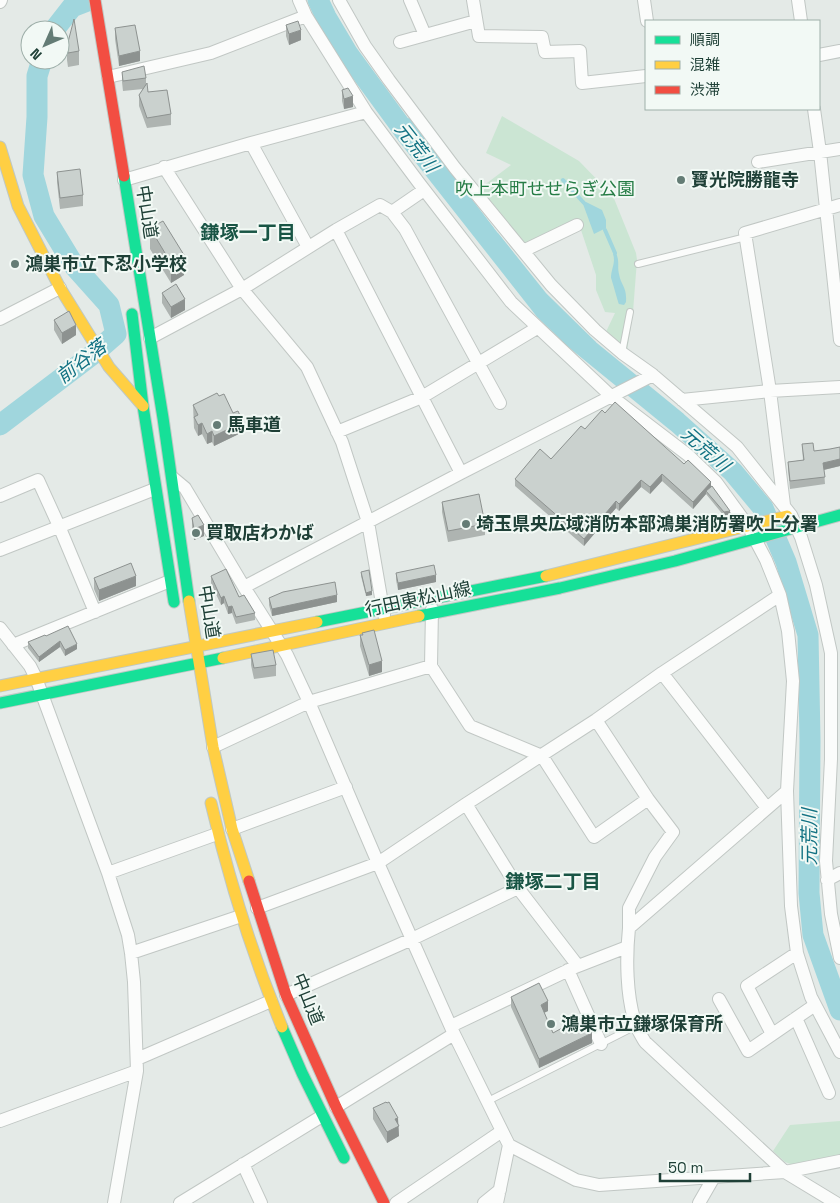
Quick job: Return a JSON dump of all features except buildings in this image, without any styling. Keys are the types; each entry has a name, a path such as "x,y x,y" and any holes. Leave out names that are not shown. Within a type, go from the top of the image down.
{"main road":[{"name":"中山道","path":"95,0 150,338 196,646 213,747 232,829 286,995 336,1107 384,1203"},
{"path":"0,147 18,206 60,288 109,367 143,406"},
{"name":"中山道","path":"130,301 143,406 175,610"},
{"name":"行田東松山線","path":"0,686 555,574 749,526 790,512"},
{"name":"行田東松山線","path":"0,703 42,694 185,672 199,664 386,623 560,588 675,561 840,515"},
{"name":"中山道","path":"179,636 185,672"},
{"name":"中山道","path":"208,788 217,834 241,916 272,1001 322,1116 350,1168"}],"street":[{"path":"299,0 306,16 366,112 511,302 612,397 688,455 716,482 749,526 756,539 780,595 788,631 793,681 788,791 791,906 797,953 811,998 840,1052"},
{"path":"410,0 425,35"},
{"path":"473,0 479,36 542,37 545,52 580,51 582,83 645,76"},
{"path":"646,0 647,20"},
{"path":"798,0 801,20"},
{"path":"345,2 365,46 389,80 455,168 557,291 595,330 622,353 653,375 737,447 790,512"},
{"path":"108,77 211,53 306,16"},
{"path":"400,42 476,21"},
{"path":"820,55 840,51"},
{"path":"814,110 840,340"},
{"path":"124,180 164,167 366,112"},
{"path":"251,143 308,247"},
{"path":"758,162 840,149"},
{"path":"164,167 242,289 307,367 342,442 368,522 386,623"},
{"path":"392,212 424,190"},
{"path":"150,338 242,289 308,247 380,205 392,212 405,228 500,402"},
{"path":"840,205 745,233 790,512 794,528 816,585 831,653 835,686 835,756 826,861 833,923 840,958"},
{"path":"524,252 577,225"},
{"path":"336,230 461,473"},
{"path":"0,319 60,288"},
{"path":"337,432 422,397 537,328"},
{"path":"244,587 653,375"},
{"path":"682,400 770,391 840,387"},
{"path":"171,476 185,488 244,587 283,646 310,702 412,939 453,1030 509,1145 498,1203"},
{"path":"0,496 38,480 95,612"},
{"path":"0,550 156,490"},
{"path":"13,645 170,581"},
{"path":"257,908 378,863 596,720 662,673 780,595"},
{"path":"431,599 431,666 470,726 542,756 594,837 648,800"},
{"path":"0,628 30,666 36,678 108,873 128,935 134,982 137,1065 114,1203"},
{"path":"35,664 53,707"},
{"path":"213,747 310,702 431,666"},
{"path":"662,673 767,808"},
{"path":"596,720 648,800 673,832 655,857 629,908 630,993 636,1026 645,1042 786,1172 827,1201"},
{"path":"232,829 346,787"},
{"path":"629,928 788,791"},
{"path":"466,804 518,888 573,968 601,1044"},
{"path":"108,873 217,834"},
{"path":"827,880 840,873"},
{"path":"286,995 412,939 518,888"},
{"path":"131,953 241,916"},
{"path":"336,1107 453,1030 573,968 628,947"},
{"path":"772,1034 747,986 797,953"},
{"path":"719,999 748,1051 815,1005"},
{"path":"0,1121 137,1065 272,1001"},
{"path":"796,1018 829,1092"},
{"path":"180,1203 322,1116"},
{"path":"396,1203 502,1130"},
{"path":"509,1145 576,1180 599,1185 786,1172 840,1161"},
{"path":"243,1164 261,1203"},
{"path":"699,1203 714,1177"},
{"path":"484,1203 500,1190"}],"lane":[{"path":"638,264 746,237"},
{"path":"622,353 630,312"},
{"path":"488,1101 636,1026"}],"green space":[{"name":"吹上本町せせらぎ公園","path":"502,116 579,161 613,196 636,253 637,260 633,312 627,351 604,336 615,313 605,312 596,290 596,275 580,227 526,246 479,189 511,165 486,153"},
{"path":"840,1121 840,1158 796,1166 785,1162 773,1151 790,1125"}],"water":[{"path":"586,202 602,210 606,220 606,228 594,234 583,204"},
{"path":"616,253 618,271 626,293 624,305 619,304 611,278 613,254"}],"waterway":[{"name":"前谷落","path":"62,20 72,7 90,0"},
{"name":"元荒川","path":"318,0 348,54 405,132 545,310 574,338 677,422 733,472 763,508 786,562 808,635 810,740 809,893 813,935 840,1010"},
{"name":"前谷落","path":"0,425 92,355 116,334 109,305 75,267 44,216 33,175 37,117 37,76 39,70"},
{"path":"409,120 492,229"},
{"path":"563,180 584,203"},
{"path":"605,230 615,253"},
{"path":"497,235 545,295 594,343"}],"traffic: fast":[{"path":"124,176 163,418 189,601"},
{"path":"132,314 143,406 174,602"},
{"path":"419,616 560,588 675,561 840,515"},
{"path":"317,622 546,576"},
{"path":"0,703 223,658"},
{"path":"282,1027 302,1073 344,1158"}],"traffic: slow":[{"path":"0,147 18,206 60,288 109,367 143,406"},
{"path":"546,576 787,516"},
{"path":"189,601 213,747 232,829 249,881"},
{"path":"223,658 419,616"},
{"path":"0,686 317,622"},
{"path":"211,803 225,860 242,916 282,1027"}],"traffic: jam":[{"path":"95,0 124,176"},
{"path":"249,881 286,995 336,1107 384,1203"}],"place":[{"name":"寶光院勝龍寺","path":"681,180"},
{"name":"鴻巣市立下忍小学校","path":"15,264"},
{"name":"馬車道","path":"217,425"},
{"name":"埼玉県央広域消防本部鴻巣消防署吹上分署","path":"466,524"},
{"name":"買取店わかば","path":"196,533"},
{"name":"鴻巣市立鎌塚保育所","path":"551,1024"}],"district":[{"name":"鎌塚一丁目","path":"248,232"},
{"name":"鎌塚二丁目","path":"553,881"}]}
